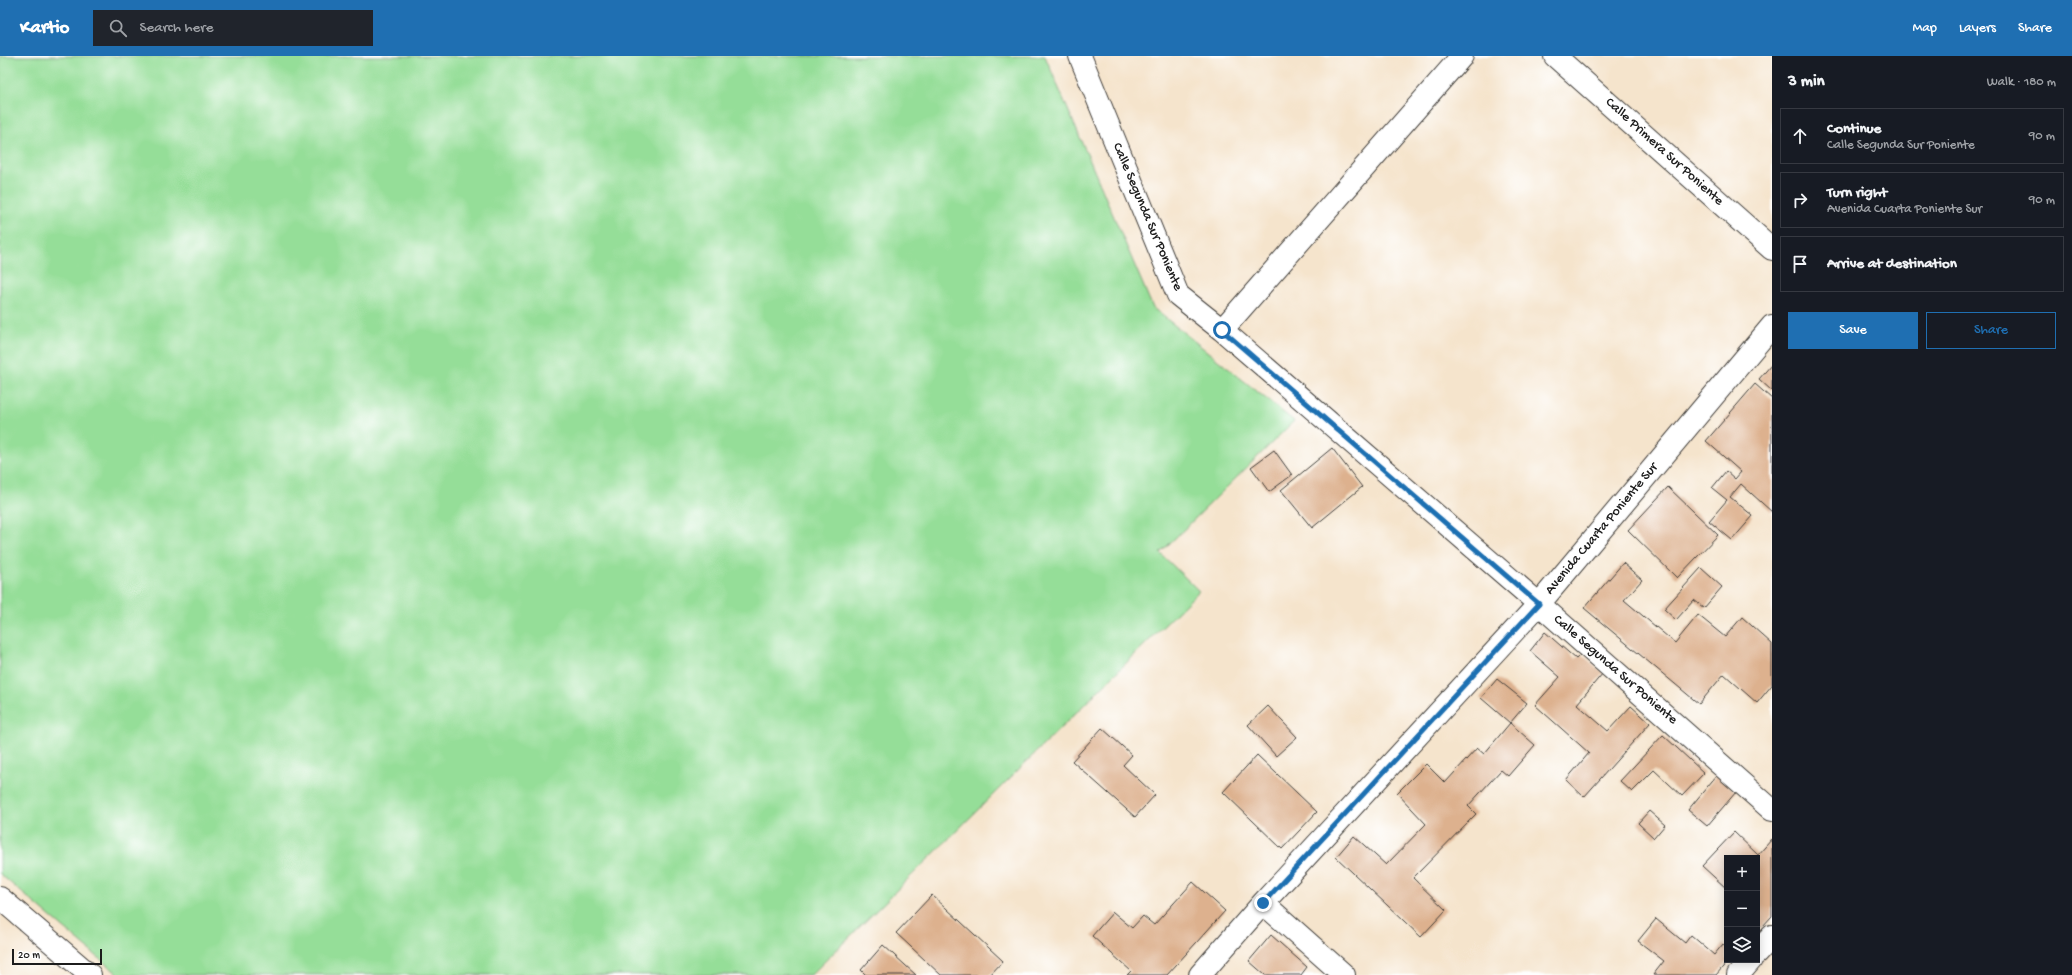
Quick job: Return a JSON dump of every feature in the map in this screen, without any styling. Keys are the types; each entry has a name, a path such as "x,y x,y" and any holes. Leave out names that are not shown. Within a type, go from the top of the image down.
{"street":[{"name":"Calle Segunda Sur Poniente","path":"1080,56 1178,295 1222,330 1539,604 1772,810"},
{"path":"1222,330 1462,56"},
{"name":"Calle Primera Sur Poniente","path":"1555,56 1772,249"},
{"name":"Avenida Cuarta Poniente Sur","path":"1200,975 1263,903 1539,604 1772,326"},
{"path":"0,898 90,975"},
{"path":"1263,903 1344,975"},
{"path":"1760,950 1772,936"},
{"path":"1738,975 1748,963"}],"green space":[{"path":"0,56 1045,56 1153,308 1294,421 1160,553 1199,591 811,975 119,975 0,874"}],"building":[{"path":"1772,364 1772,391 1759,379"},
{"path":"1755,384 1772,399 1772,512 1741,484 1730,497 1753,516 1732,540 1709,521 1727,500 1712,488 1726,471 1735,479 1741,472 1706,441"},
{"path":"1332,448 1362,487 1312,528 1281,490"},
{"path":"1274,450 1292,475 1269,492 1251,467"},
{"path":"1668,487 1718,535 1677,578 1628,530"},
{"path":"1623,563 1642,580 1624,600 1675,643 1698,615 1725,637 1742,617 1772,644 1772,685 1757,703 1724,674 1699,704 1584,608"},
{"path":"1701,568 1722,587 1704,608 1694,600 1676,620 1664,609"},
{"path":"1545,632 1576,659 1581,654 1603,673 1577,704 1608,731 1631,706 1650,723 1584,797 1566,780 1589,753 1535,705 1560,677 1530,651"},
{"path":"1497,679 1527,703 1510,723 1481,698"},
{"path":"1268,706 1297,737 1276,756 1248,725"},
{"path":"1510,723 1535,745 1508,776 1501,770 1468,806 1476,814 1413,878 1446,910 1421,937 1336,857 1354,836 1386,865 1426,824 1397,793 1426,764 1445,783 1477,748 1484,754"},
{"path":"1102,728 1132,755 1123,765 1155,795 1135,817 1072,761"},
{"path":"1663,735 1704,773 1682,796 1654,770 1632,792 1620,781"},
{"path":"1257,755 1317,812 1282,849 1223,792"},
{"path":"1717,775 1736,792 1707,826 1688,810"},
{"path":"1649,811 1665,825 1654,838 1638,823"},
{"path":"1734,832 1758,855 1724,855 1724,886 1702,866"},
{"path":"1772,839 1772,916 1762,927 1760,925 1760,855 1758,855"},
{"path":"1193,882 1225,911 1167,975 1127,975 1131,971 1092,936 1113,912 1132,928 1143,916 1154,925"},
{"path":"932,895 1003,961 990,975 941,975 896,933"},
{"path":"1656,919 1685,943 1691,935 1714,955 1723,944 1724,963 1726,963 1716,975 1653,975 1664,961 1638,941"},
{"path":"1271,935 1307,967 1301,975 1265,975 1249,961"},
{"path":"883,945 916,975 866,975 861,970"}],"route":[{"path":"1222,330 1539,604 1263,903"}]}
